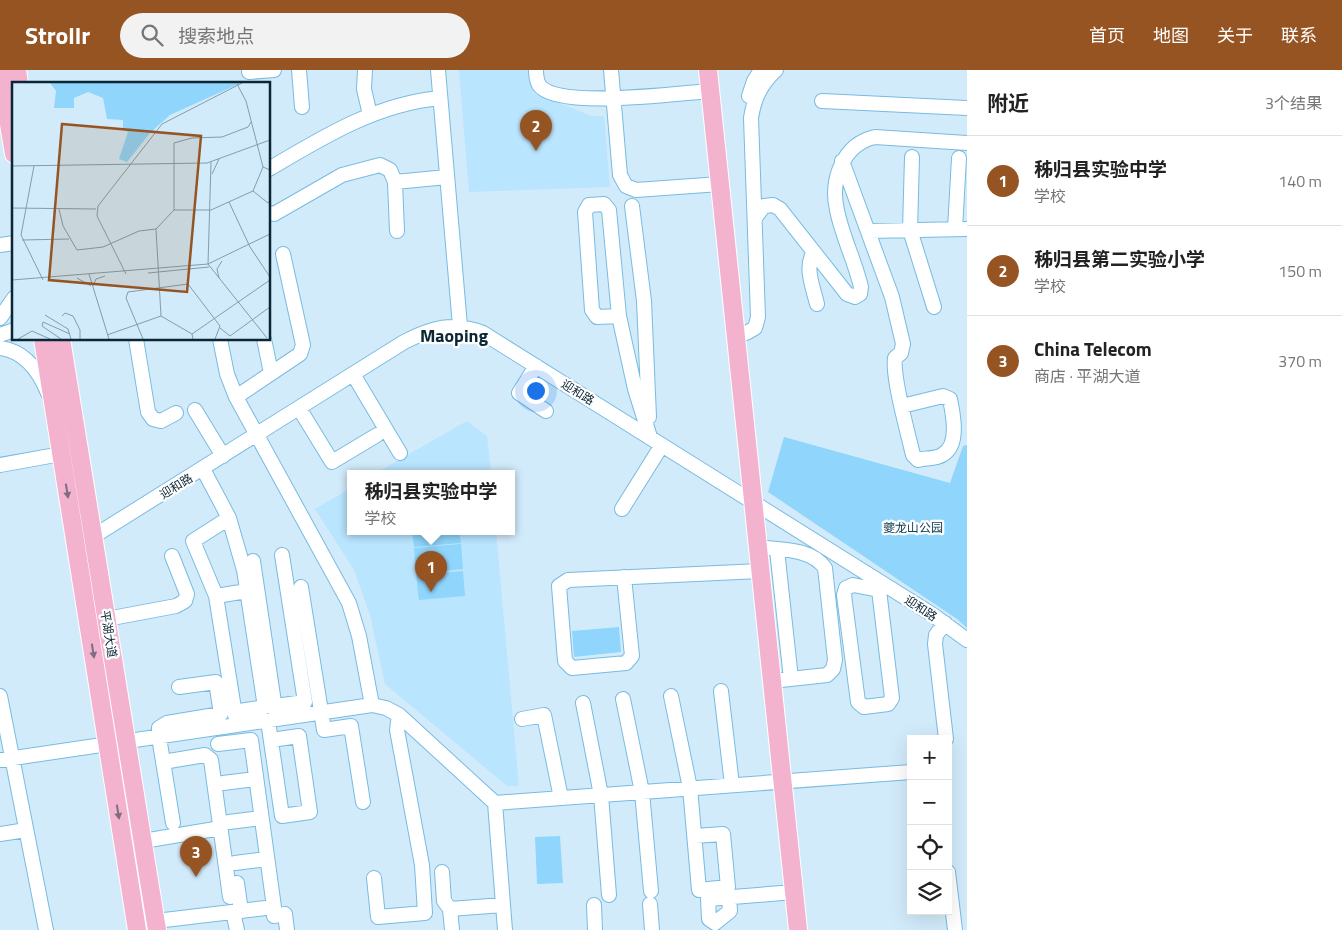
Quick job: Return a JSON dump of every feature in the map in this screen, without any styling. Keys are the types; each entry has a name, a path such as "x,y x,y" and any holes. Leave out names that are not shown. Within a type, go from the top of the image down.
{"main road":[{"path":"12,138 5,80 17,70"},
{"path":"708,70 798,929"},
{"name":"平湖大道","path":"43,340 137,930"},
{"name":"平湖大道","path":"61,340 96,536 159,924"}],"street":[{"path":"249,75 274,70"},
{"path":"299,70 302,107"},
{"path":"366,70 364,89 370,115"},
{"path":"438,70 460,326"},
{"path":"536,70 540,86 547,91 582,100 710,91"},
{"path":"610,70 620,175 626,186 636,190 720,184"},
{"path":"736,335 746,333 755,328 758,317 750,93 754,80 761,70"},
{"path":"751,118 753,102 760,88 776,70"},
{"path":"270,168 337,128 405,103 440,98"},
{"path":"822,101 967,108"},
{"path":"755,218 764,206 777,206 847,294 855,297 860,294 860,284 837,210 835,195 842,161 862,140 875,137 967,143"},
{"path":"912,157 910,230 934,307"},
{"path":"868,231 961,229 959,158"},
{"path":"842,161 890,289 903,344 901,353 895,358 894,365 902,406 913,455 918,460 942,456 948,449 955,432 950,399 942,396 902,406"},
{"path":"270,213 274,214 342,175 380,165 390,170 395,182 398,231"},
{"path":"395,182 447,177"},
{"path":"619,316 597,317 592,310 585,212 589,205 604,204 609,210 619,316 635,389 650,438"},
{"path":"632,206 644,301 650,438"},
{"path":"814,252 809,260 809,269 817,304"},
{"path":"236,397 300,354 303,345 283,254"},
{"path":"0,318 12,301"},
{"name":"迎和路","path":"76,545 96,536 420,333 434,328 460,326 483,333 753,502 880,586 945,624 967,640"},
{"path":"0,335 12,331"},
{"path":"67,340 96,536 112,618 130,741 150,840 159,924 274,906"},
{"path":"136,340 148,412 153,419 161,421 176,413"},
{"path":"220,340 227,374 236,397 349,602 359,636 372,705"},
{"path":"264,340 272,373"},
{"path":"0,348 18,354 32,364 42,379 55,416"},
{"path":"536,366 519,393 546,411"},
{"path":"353,374 400,453"},
{"path":"299,408 332,462 377,434"},
{"path":"196,410 223,456"},
{"path":"622,509 662,445"},
{"path":"0,465 61,454"},
{"path":"6,759 216,728 265,708 244,570 229,518 202,469"},
{"path":"229,518 193,540 216,596 235,719"},
{"path":"758,547 810,554 819,560 825,568 835,660 833,669 827,675 772,682"},
{"path":"777,550 790,679"},
{"path":"273,715 305,702 282,555"},
{"path":"112,618 176,606 185,601 187,594 172,556"},
{"path":"253,561 273,715 271,740 282,816 310,812 299,736 271,740"},
{"path":"624,577 632,656 626,663 572,668 565,662 559,586 568,580 624,577 760,571"},
{"path":"853,585 880,586 892,698 888,704 864,707 858,702 844,594 846,588 853,585"},
{"path":"301,587 324,730 351,726 362,802"},
{"path":"216,596 247,591"},
{"path":"766,623 785,622"},
{"path":"945,624 936,635 935,644 946,735"},
{"path":"173,823 159,728 167,723 221,714 216,682 179,686"},
{"path":"721,690 732,785"},
{"path":"0,696 6,759 26,830 46,930"},
{"path":"671,696 690,788 694,836"},
{"path":"623,699 642,792 652,930"},
{"path":"583,703 601,795 609,894"},
{"path":"235,719 322,713 372,705 386,708 399,716 495,803 505,930"},
{"path":"522,719 544,715 561,798"},
{"path":"374,878 378,917 424,913 422,865 397,730 399,716"},
{"path":"216,728 223,783 230,897"},
{"path":"218,744 251,740 274,916 285,914 287,930"},
{"path":"163,762 205,755 212,760 234,863 237,930"},
{"path":"495,803 907,772"},
{"path":"223,783 256,779"},
{"path":"150,840 262,818"},
{"path":"0,834 26,830"},
{"path":"234,863 267,859"},
{"path":"442,872 444,901 450,910 452,930"},
{"path":"729,897 794,892"},
{"path":"450,910 503,904"},
{"path":"594,904 595,930"},
{"path":"952,905 955,930"}],"shaded area":[{"path":"459,70 530,70 533,93 592,116 604,116 610,187 469,192"},
{"path":"467,421 487,436 491,470 381,470"},
{"path":"347,490 347,535 496,535 519,786 507,786 385,684 370,615 354,570 315,509"}],"green space":[{"name":"夔龙山公园","path":"784,437 950,483 963,446 967,445 967,628 957,619 768,492"},
{"path":"412,535 460,535 461,543 414,547"},
{"path":"461,544 463,569 416,574 414,548"},
{"path":"463,571 465,596 419,600 416,575"},
{"path":"619,627 621,652 574,657 572,631"},
{"path":"560,836 563,883 537,884 535,837"}],"place":[{"name":"秭归县第二实验小学","path":"536,151"},
{"name":"秭归县实验中学","path":"431,592"},
{"name":"China Telecom","path":"196,877"}],"district":[{"name":"Maoping","path":"454,335"}]}
